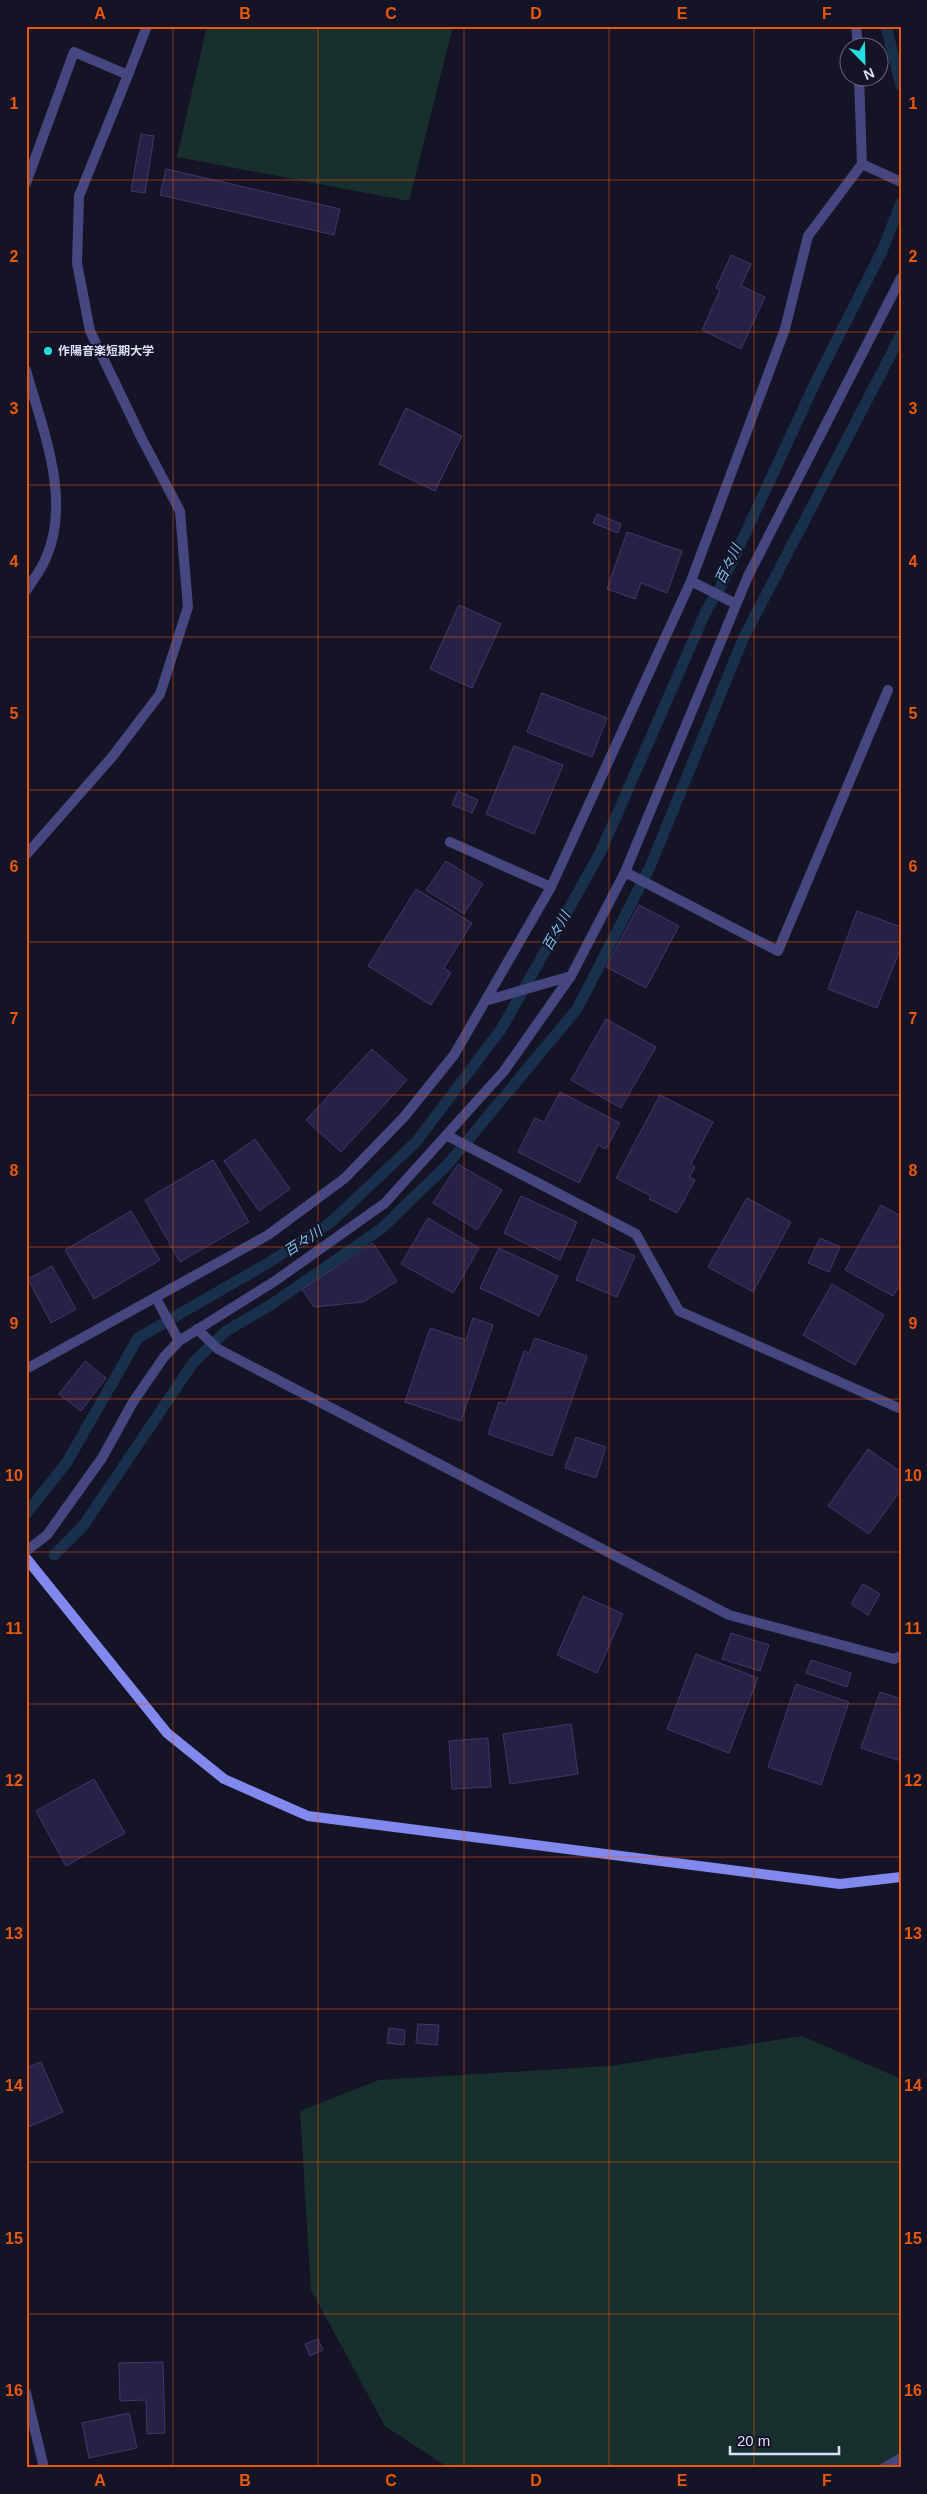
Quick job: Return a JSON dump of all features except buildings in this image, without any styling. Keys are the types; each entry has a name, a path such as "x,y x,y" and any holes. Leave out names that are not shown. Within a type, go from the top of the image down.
{"street":[{"path":"26,855 112,757 160,694 188,607 180,512 142,439 90,331 77,263 79,196 147,26"},
{"path":"26,183 74,52 128,75"},
{"path":"26,1369 268,1235 345,1178 404,1117 454,1055 551,887 691,581 785,329 808,236 862,164 860,88"},
{"path":"862,164 898,181"},
{"path":"26,1551 47,1535 102,1458 133,1402 164,1357 179,1341 276,1281 385,1203 504,1071 571,976 625,872 736,604 901,278"},
{"path":"26,370 55,485 55,524 46,558 26,591"},
{"path":"691,581 736,604"},
{"path":"625,872 778,951 888,690"},
{"path":"450,842 551,887"},
{"path":"485,1001 571,976"},
{"path":"446,1135 636,1234 679,1312 901,1409"},
{"path":"156,1298 179,1341"},
{"path":"197,1329 218,1349 729,1615 894,1659 901,1656"},
{"path":"26,1558 167,1733 224,1779 308,1816 840,1884 901,1877"},
{"path":"26,2393 44,2468"},
{"path":"884,2468 901,2458"}],"green space":[{"path":"207,26 453,26 409,201 177,157"},
{"path":"802,2036 901,2079 901,2468 449,2468 385,2426 311,2290 300,2111 379,2080 610,2066"}],"waterway":[{"name":"百々川","path":"886,26 901,86"},
{"name":"百々川","path":"26,1514 67,1462 138,1338 268,1263 330,1223 416,1142 502,1028 601,851 706,611 719,590 817,379 882,251 901,203"},
{"path":"54,1555 83,1526 193,1363 226,1331 269,1306 381,1229 448,1164 577,1009 650,867 743,639 901,335"}],"place":[{"name":"作陽音楽短期大学","path":"48,351"}]}
